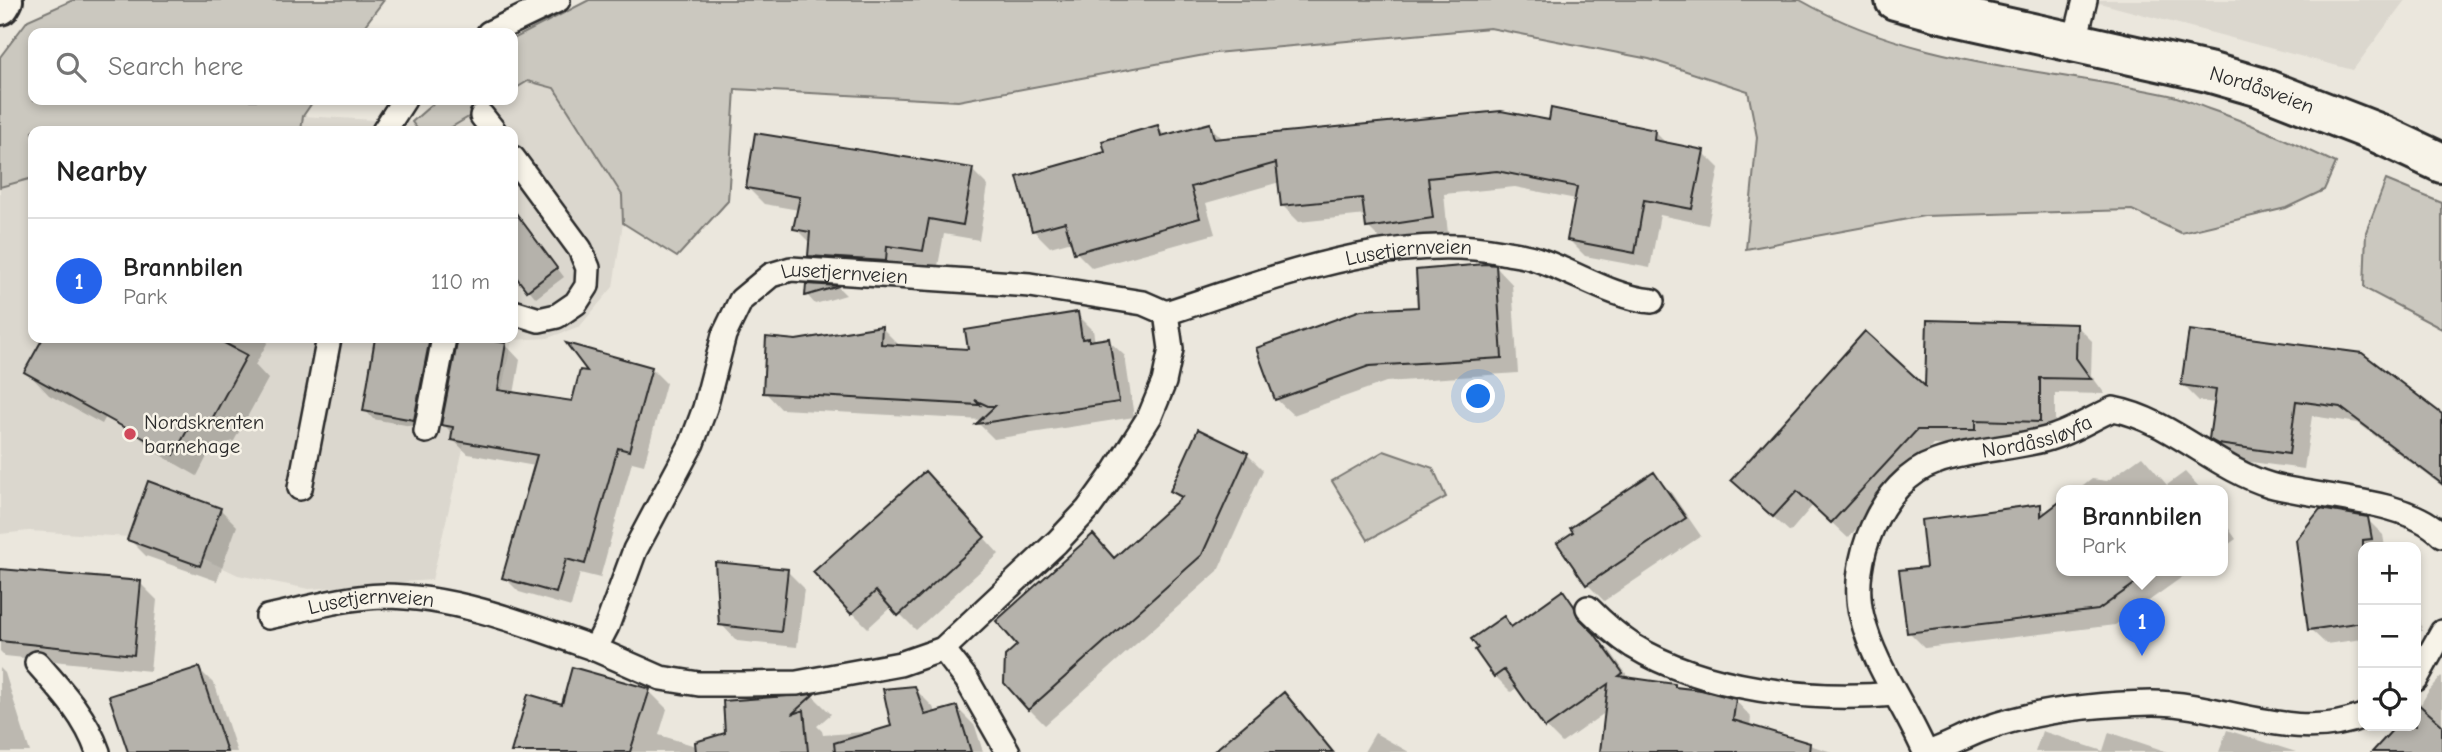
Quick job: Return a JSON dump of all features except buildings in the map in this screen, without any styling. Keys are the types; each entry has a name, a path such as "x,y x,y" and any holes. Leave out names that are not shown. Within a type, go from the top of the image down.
{"street":[{"path":"0,5 3,0"},
{"name":"Nordåsveien","path":"1895,0 1946,14 2208,72 2260,88 2378,133 2442,163"}],"lane":[{"path":"499,28 558,0"},
{"path":"2076,41 2085,0"},
{"path":"387,126 401,105"},
{"path":"518,165 580,249 588,268 587,286 576,303 557,316 539,320 518,314"},
{"name":"Lusetjernveien","path":"595,649 607,626 635,550 692,443 705,408 724,335 733,315 741,299 771,275 791,269 805,269 991,281 1143,303 1166,313 1343,259 1425,247 1476,248 1533,258 1623,296 1653,302"},
{"name":"Lusetjernveien","path":"268,617 348,599 384,596 460,607 595,649 661,678 699,684 809,681 900,664 943,649 1057,542 1088,509 1150,416 1164,382 1171,349 1166,313"},
{"path":"300,488 328,343"},
{"path":"426,431 443,343"},
{"name":"Nordåssløyfa","path":"2358,718 2335,725 2310,727 2281,725 2184,705 2112,704 2062,710 2017,720 1984,729 1927,752 1894,694 1861,617 1857,585 1867,538 1882,508 1910,476 1936,462 2054,437 2113,408 2153,423 2245,475 2295,491 2386,507 2433,525 2442,535"},
{"path":"1588,608 1613,632 1633,646 1708,678 1831,698 1894,694"},
{"path":"2421,670 2442,632"},
{"path":"943,649 967,680 1008,752"},
{"path":"37,663 65,694 84,721 98,752"}],"shaded area":[{"path":"73,0 384,0 363,28 28,28 28,105 311,105 303,116 302,126 28,126 28,179 0,187 0,57 28,20"},
{"path":"589,0 1800,0 1843,22 1933,52 2179,98 2257,127 2336,163 2324,190 2286,208 2181,233 2132,210 1924,216 1746,249 1757,137 1748,91 1649,59 1490,28 1215,53 958,101 735,89 728,201 677,257 623,223 622,195 554,88 528,81 518,87 518,36"},
{"path":"2088,0 2405,0 2353,70"},
{"path":"528,81 554,88 622,196 623,223 613,287 580,326 548,338 518,340 518,126 453,126 489,105 518,105 518,87"},
{"path":"431,105 489,105 453,126 415,126 412,122"},
{"path":"302,116 412,122 415,126 301,126"},
{"path":"28,179 28,343 511,343 491,443 465,441 432,580 309,589 238,575 162,539 29,531 0,534 0,187"},
{"path":"2386,180 2442,203 2442,329 2364,288 2366,232"},
{"path":"1384,451 1433,468 1446,497 1368,540 1332,481"}],"place":[{"name":"Nordskrenten barnehage","path":"130,434"},
{"name":"Brannbilen","path":"2142,656"}]}
